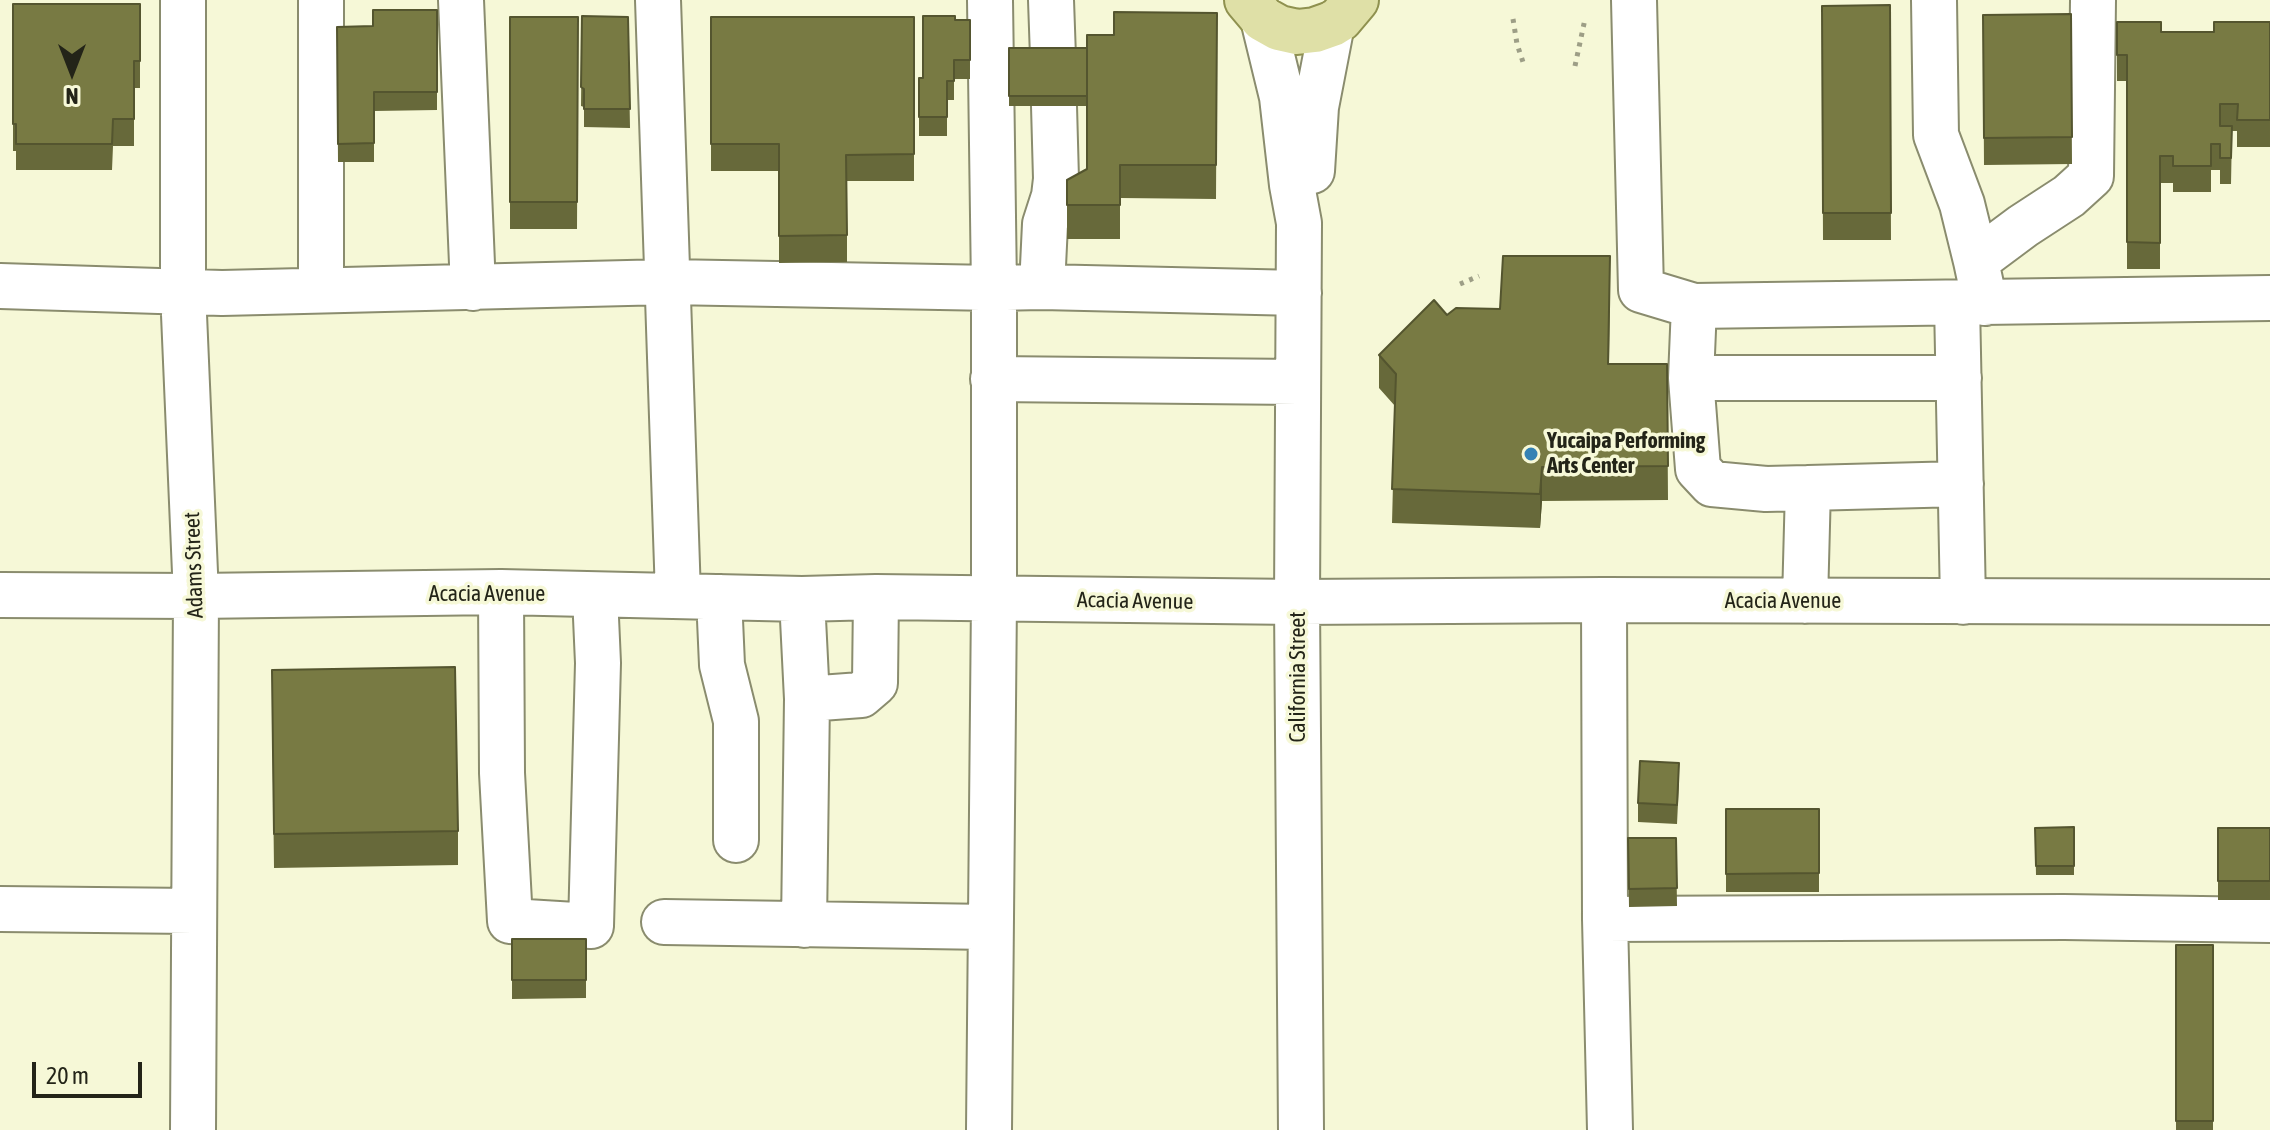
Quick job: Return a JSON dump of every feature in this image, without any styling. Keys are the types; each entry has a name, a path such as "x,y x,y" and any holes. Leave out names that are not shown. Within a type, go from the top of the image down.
{"main road":[{"path":"1249,6 1279,28 1297,32 1315,30 1343,14 1384,0"}],"street":[{"name":"Adams Street","path":"183,0 183,291 196,596 193,1130"},
{"path":"321,0 321,290"},
{"path":"461,0 473,288"},
{"path":"658,0 668,282 698,596 722,665 736,721 736,840"},
{"path":"989,1130 994,599 990,0"},
{"path":"1051,0 1053,57"},
{"path":"1634,0 1641,290 1694,306 1973,289 2270,298"},
{"path":"1934,0 1936,135 1962,204 1973,289 1959,378 1963,602"},
{"path":"1973,289 2023,226 2069,196 2091,176 2093,0"},
{"name":"California Street","path":"1249,6 1282,97 1299,223 1297,602 1301,1130"},
{"name":"California Street","path":"1299,223 1311,185 1316,107 1343,14"},
{"path":"1042,287 1045,224 1056,179 1054,106"},
{"path":"0,286 222,293 668,282 1299,293"},
{"path":"1694,306 1691,378 1698,469 1712,484 1766,489 1961,484"},
{"path":"1691,378 1959,378"},
{"path":"993,379 1298,382"},
{"path":"1805,601 1808,488"},
{"path":"501,592 502,773 510,921 591,926 598,663 595,595"},
{"name":"Acacia Avenue","path":"0,595 501,592 802,599 876,597 1297,602 2270,602"},
{"path":"807,699 861,695 875,683 876,597"},
{"path":"802,599 807,699 804,925"},
{"path":"1604,600 1605,919 1610,1130"},
{"path":"0,909 193,911"},
{"path":"1605,919 2064,917 2270,920"},
{"path":"664,922 990,927"}],"path":[{"path":"1513,19 1524,65"},
{"path":"1575,66 1585,19"},
{"path":"1460,284 1479,276"}],"building":[{"path":"13,4 140,4 140,61 134,61 134,119 113,119 112,144 16,144 16,124 13,124"},
{"path":"1890,5 1891,213 1823,213 1822,6"},
{"path":"373,10 437,10 437,92 374,92 374,143 338,144 337,27 373,26"},
{"path":"1114,12 1217,13 1216,165 1120,165 1120,205 1067,205 1067,180 1087,169 1087,35 1114,35"},
{"path":"2071,14 2072,137 1984,138 1983,15"},
{"path":"582,16 628,17 630,109 584,109 584,89 581,87"},
{"path":"923,16 955,16 955,20 970,20 970,60 954,60 954,81 947,81 947,117 919,117 919,78 923,78"},
{"path":"510,17 578,17 577,202 510,202"},
{"path":"711,17 914,17 914,154 846,155 847,235 779,236 779,144 711,144"},
{"path":"2117,22 2161,22 2161,32 2214,32 2214,22 2270,22 2270,120 2237,120 2238,104 2220,104 2220,126 2232,126 2231,158 2220,158 2220,144 2211,144 2211,166 2173,166 2173,156 2160,156 2160,243 2127,242 2127,55 2117,55"},
{"path":"1009,48 1087,48 1087,96 1009,96"},
{"name":"Yucaipa Performing Arts Center","path":"1503,256 1610,256 1608,364 1667,364 1668,466 1542,467 1540,494 1392,489 1396,374 1379,355 1434,300 1447,315 1456,308 1500,309"},
{"path":"455,667 458,831 274,834 272,670"},
{"path":"1640,761 1679,763 1677,805 1638,803"},
{"path":"1726,809 1819,809 1819,873 1726,874"},
{"path":"2074,827 2074,866 2036,866 2035,828"},
{"path":"2218,828 2270,828 2270,881 2218,881"},
{"path":"1628,838 1676,838 1677,888 1629,889"},
{"path":"512,939 586,939 586,980 512,980"},
{"path":"2176,945 2213,945 2213,1121 2176,1121"}],"place":[{"name":"Yucaipa Performing Arts Center","path":"1531,454"}]}
